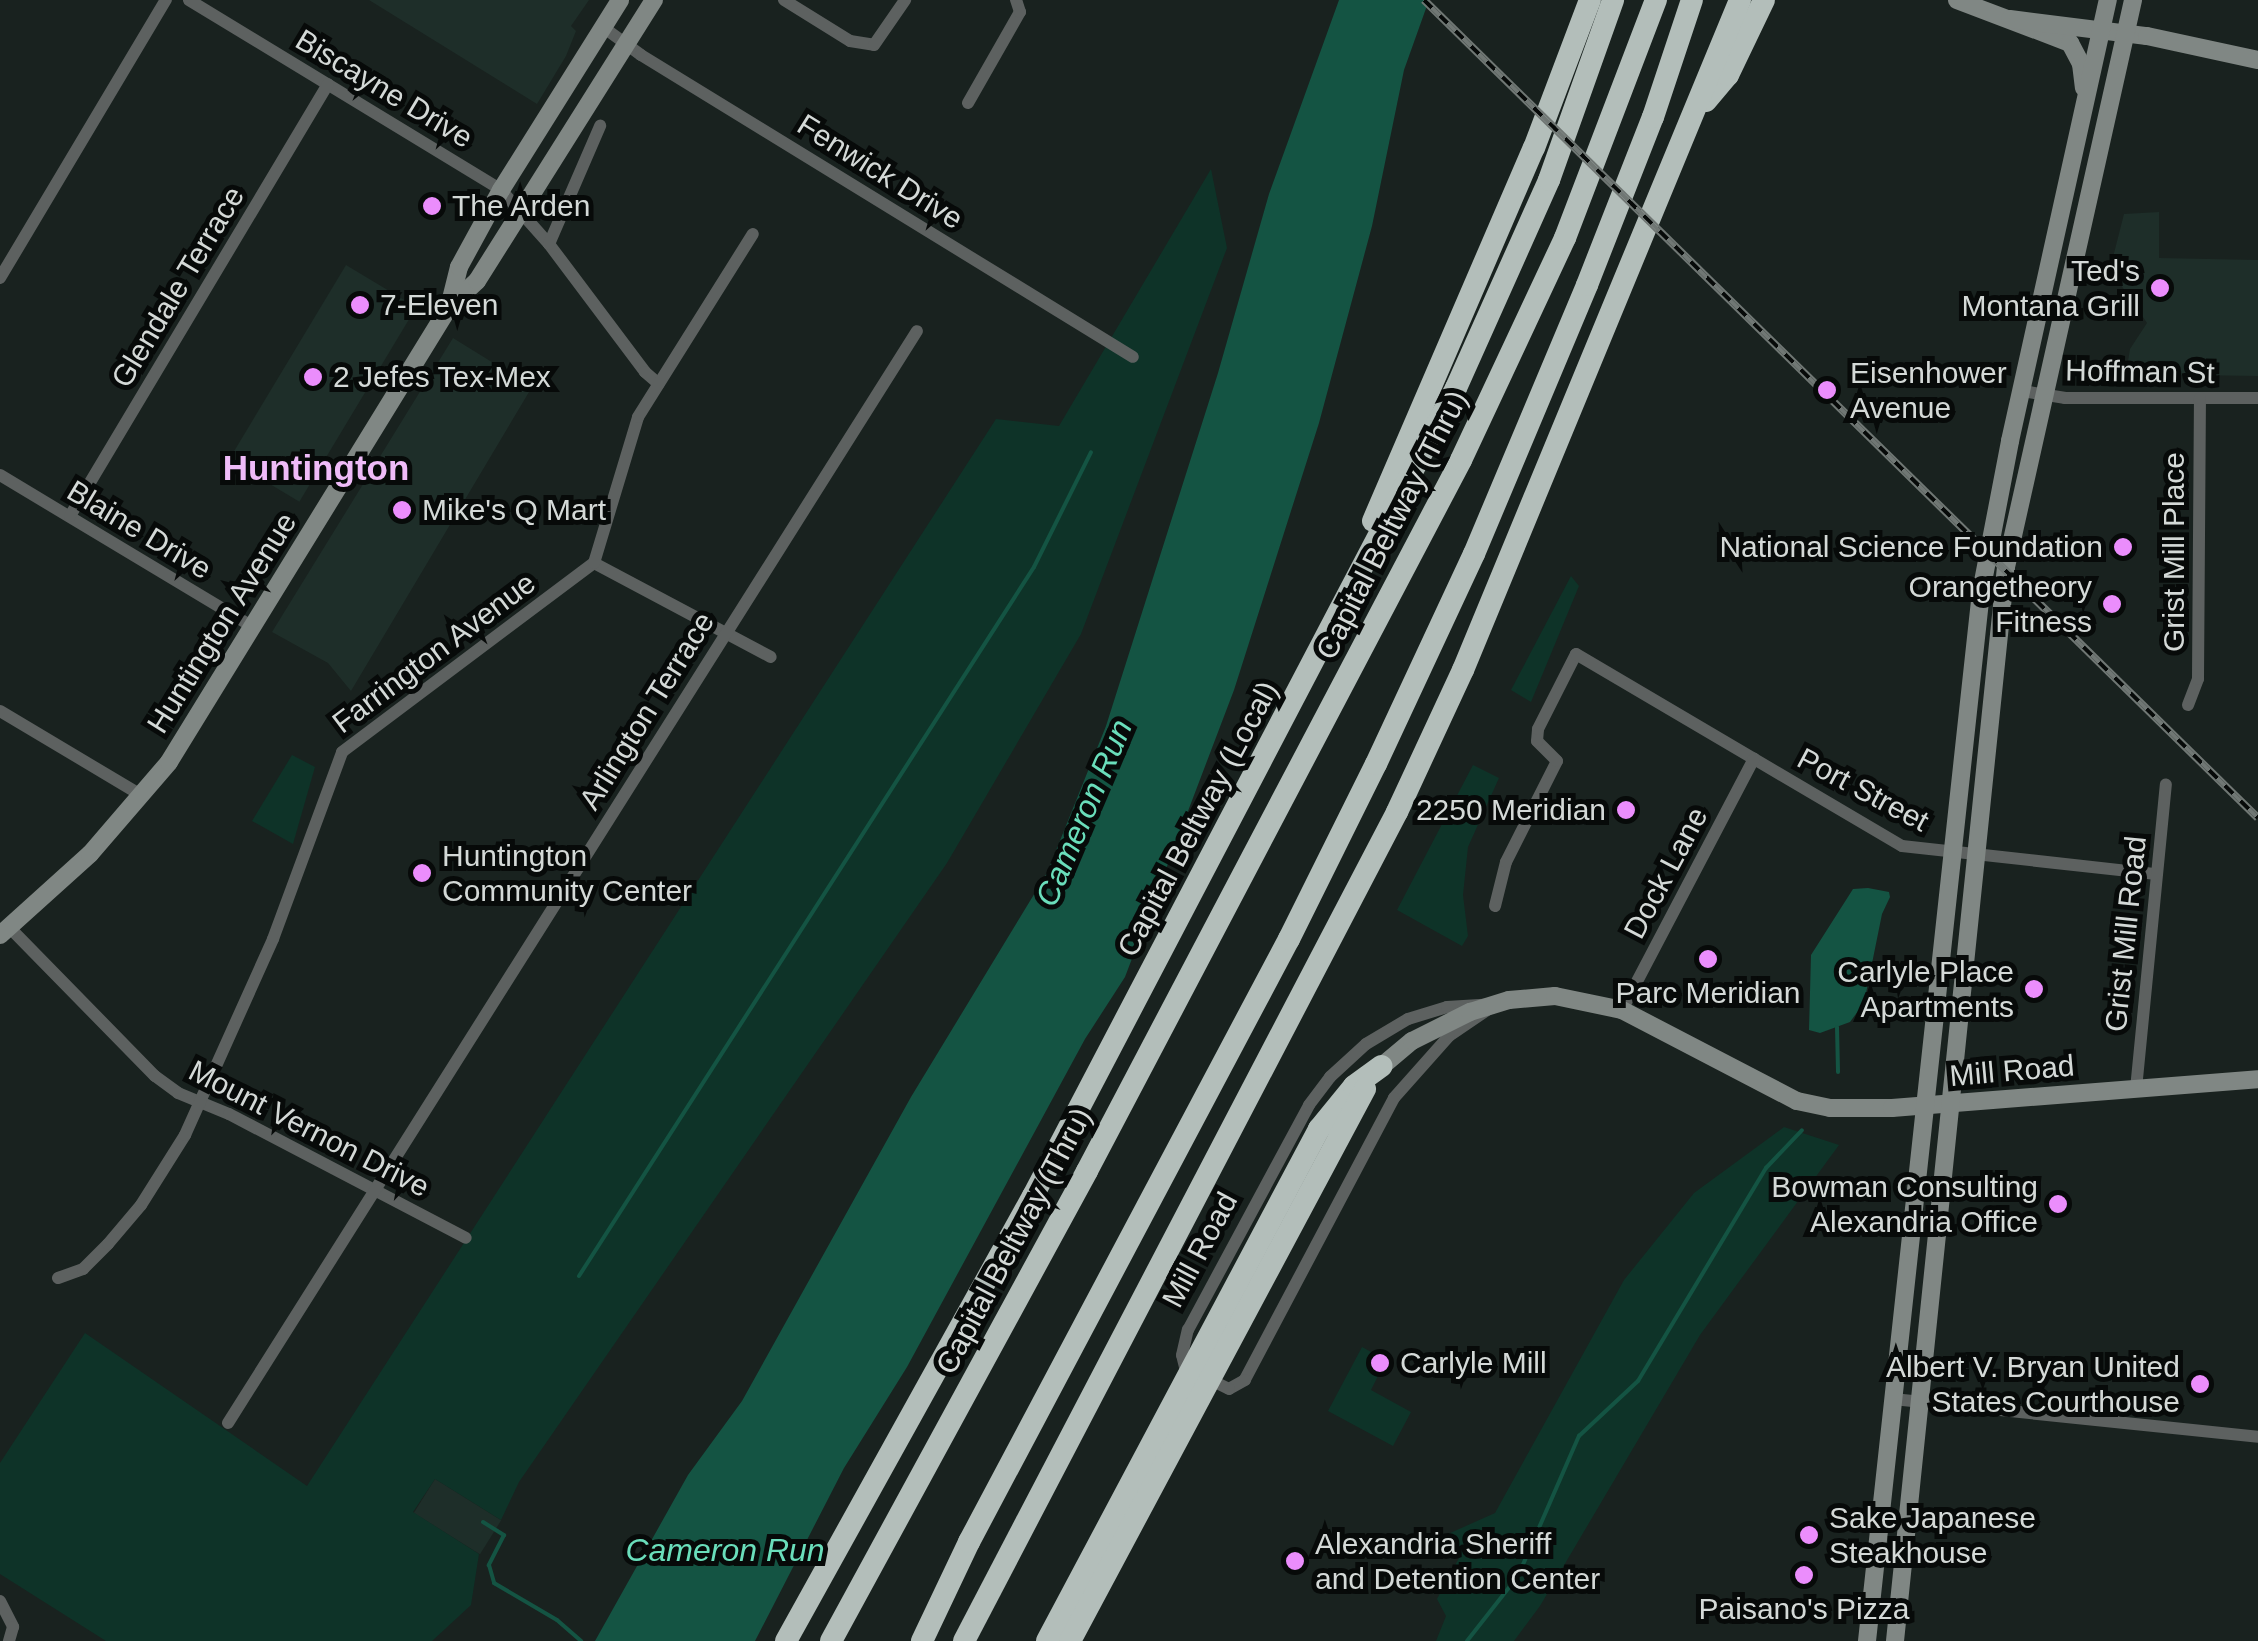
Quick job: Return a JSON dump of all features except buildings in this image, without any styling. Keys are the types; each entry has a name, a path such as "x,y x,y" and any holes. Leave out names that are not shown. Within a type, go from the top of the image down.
{"highway":[{"path":"1317,659 1534,148 1590,0"},
{"name":"Capital Beltway (Local)","path":"786,1641 1034,1196 1456,388 1517,255 1613,0"},
{"name":"Capital Beltway (Thru)","path":"831,1641 1078,1187 1462,460 1588,184 1656,0"},
{"path":"922,1641 969,1542 1376,764 1474,554 1580,304 1653,116 1692,0"},
{"path":"966,1638 1405,794 1463,670 1740,0"},
{"path":"1694,115 1728,75 1764,0"},
{"path":"1047,1641 1310,1165 1382,1066"},
{"path":"1070,1641 1310,1165"},
{"path":"912,1641 969,1542"}],"main road":[{"name":"Huntington Avenue","path":"448,308 459,267 502,190 620,0"},
{"name":"Huntington Avenue","path":"4,931 90,854 181,744 448,308 477,281 654,0"},
{"path":"1957,0 2058,36 2077,53 2084,78 2082,123"},
{"path":"1867,1641 1981,592 2108,0"},
{"path":"1895,1641 2006,567 2132,0"},
{"path":"2010,19 2126,33 2258,60"},
{"name":"Mill Road","path":"1382,1066 1430,1030 1496,1004 1555,996 1622,1010 1797,1102 1846,1110 2258,1080"}],"street":[{"path":"0,278 166,0"},
{"name":"Biscayne Drive","path":"189,0 502,190"},
{"path":"784,0 850,41 874,44 882,38 904,0"},
{"path":"968,103 1020,12 1016,0"},
{"name":"Fenwick Drive","path":"603,27 1132,357"},
{"name":"Glendale Terrace","path":"70,516 328,84"},
{"path":"549,244 600,126"},
{"path":"502,190 549,244 645,372 659,384"},
{"path":"754,234 638,417 594,563 771,657"},
{"name":"Arlington Terrace","path":"228,1422 917,331"},
{"name":"Hoffman St","path":"2022,391 2045,395 2258,398"},
{"name":"Grist Mill Place","path":"2188,706 2198,666 2200,398"},
{"name":"Blaine Drive","path":"0,476 253,627"},
{"name":"Farrington Avenue","path":"58,1278 88,1264 141,1204 201,1102 272,939 342,752 594,563"},
{"name":"Port Street","path":"1495,906 1506,862 1557,761 1537,742 1538,729 1576,654 1902,846 1952,855 2156,874"},
{"path":"0,711 141,795"},
{"name":"Dock Lane","path":"1622,1010 1754,759"},
{"name":"Grist Mill Road","path":"2136,1089 2166,784"},
{"name":"Mount Vernon Drive","path":"4,931 155,1076 466,1238"},
{"name":"Mill Road","path":"1496,1004 1449,1036 1394,1098 1244,1380 1229,1389 1186,1368 1182,1356 1188,1330 1309,1106 1330,1077 1366,1044 1408,1019 1446,1007 1496,1004"},
{"path":"1893,1399 2258,1437"},
{"path":"0,1601 13,1627 9,1641"}],"shaded area":[{"path":"369,0 589,0 571,26 576,31 566,56 537,104"},
{"path":"1211,169 1227,248 1081,634 947,863 519,1482 501,1520 435,1479 413,1512 479,1554 471,1605 432,1641 106,1641 0,1574 0,1463 85,1333 307,1486 996,419 1059,426"},
{"path":"2159,212 2159,258 2258,260 2258,376 2126,374 2130,349 2147,323 2110,269 2124,214"},
{"path":"346,265 416,307 299,502 229,460"},
{"path":"453,338 532,387 351,691 328,663 272,632"},
{"path":"1571,576 1579,586 1531,702 1511,690"},
{"path":"292,755 315,767 293,844 252,821"},
{"path":"1473,765 1499,778 1468,847 1463,895 1468,936 1462,946 1397,910"},
{"path":"1784,1127 1839,1145 1700,1335 1540,1606 1514,1641 1436,1641 1446,1616 1437,1599 1459,1558 1439,1538 1495,1513 1624,1280 1694,1193"},
{"path":"1362,1347 1386,1360 1371,1390 1411,1412 1393,1446 1328,1411"},
{"path":"435,1479 501,1520 480,1554 414,1513"}],"water":[{"name":"Cameron Run","path":"1339,0 1429,0 1404,70 1372,226 1319,423 1234,690 1125,977 1085,1039 907,1367 844,1468 755,1641 595,1641 688,1475 742,1401 911,1097 1047,873 1106,726 1218,373 1269,194"},
{"path":"1853,889 1889,892 1890,897 1882,914 1864,1003 1850,1022 1820,1033 1809,1030 1811,955"}],"waterway":[{"path":"579,1276 1034,567 1091,452"},
{"path":"1837,1027 1838,1072"},
{"path":"1467,1641 1518,1576 1579,1436 1638,1381 1766,1168 1802,1130"},
{"path":"483,1522 504,1535 489,1565 494,1583 557,1620 581,1641"}],"railway":[{"path":"1424,0 2258,818"}],"place":[{"name":"The Arden","path":"432,206"},
{"name":"Ted's Montana Grill","path":"2160,288"},
{"name":"7-Eleven","path":"360,305"},
{"name":"2 Jefes Tex-Mex","path":"313,377"},
{"name":"Eisenhower Avenue","path":"1827,390"},
{"name":"Mike's Q Mart","path":"402,510"},
{"name":"National Science Foundation","path":"2123,547"},
{"name":"Orangetheory Fitness","path":"2112,604"},
{"name":"2250 Meridian","path":"1626,810"},
{"name":"Huntington Community Center","path":"422,873"},
{"name":"Parc Meridian","path":"1708,959"},
{"name":"Carlyle Place Apartments","path":"2034,989"},
{"name":"Bowman Consulting Alexandria Office","path":"2058,1204"},
{"name":"Carlyle Mill","path":"1380,1363"},
{"name":"Albert V. Bryan United States Courthouse","path":"2200,1384"},
{"name":"Sake Japanese Steakhouse","path":"1809,1535"},
{"name":"Alexandria Sheriff and Detention Center","path":"1295,1561"},
{"name":"Paisano's Pizza","path":"1804,1575"}],"district":[{"name":"Huntington","path":"316,468"}]}
